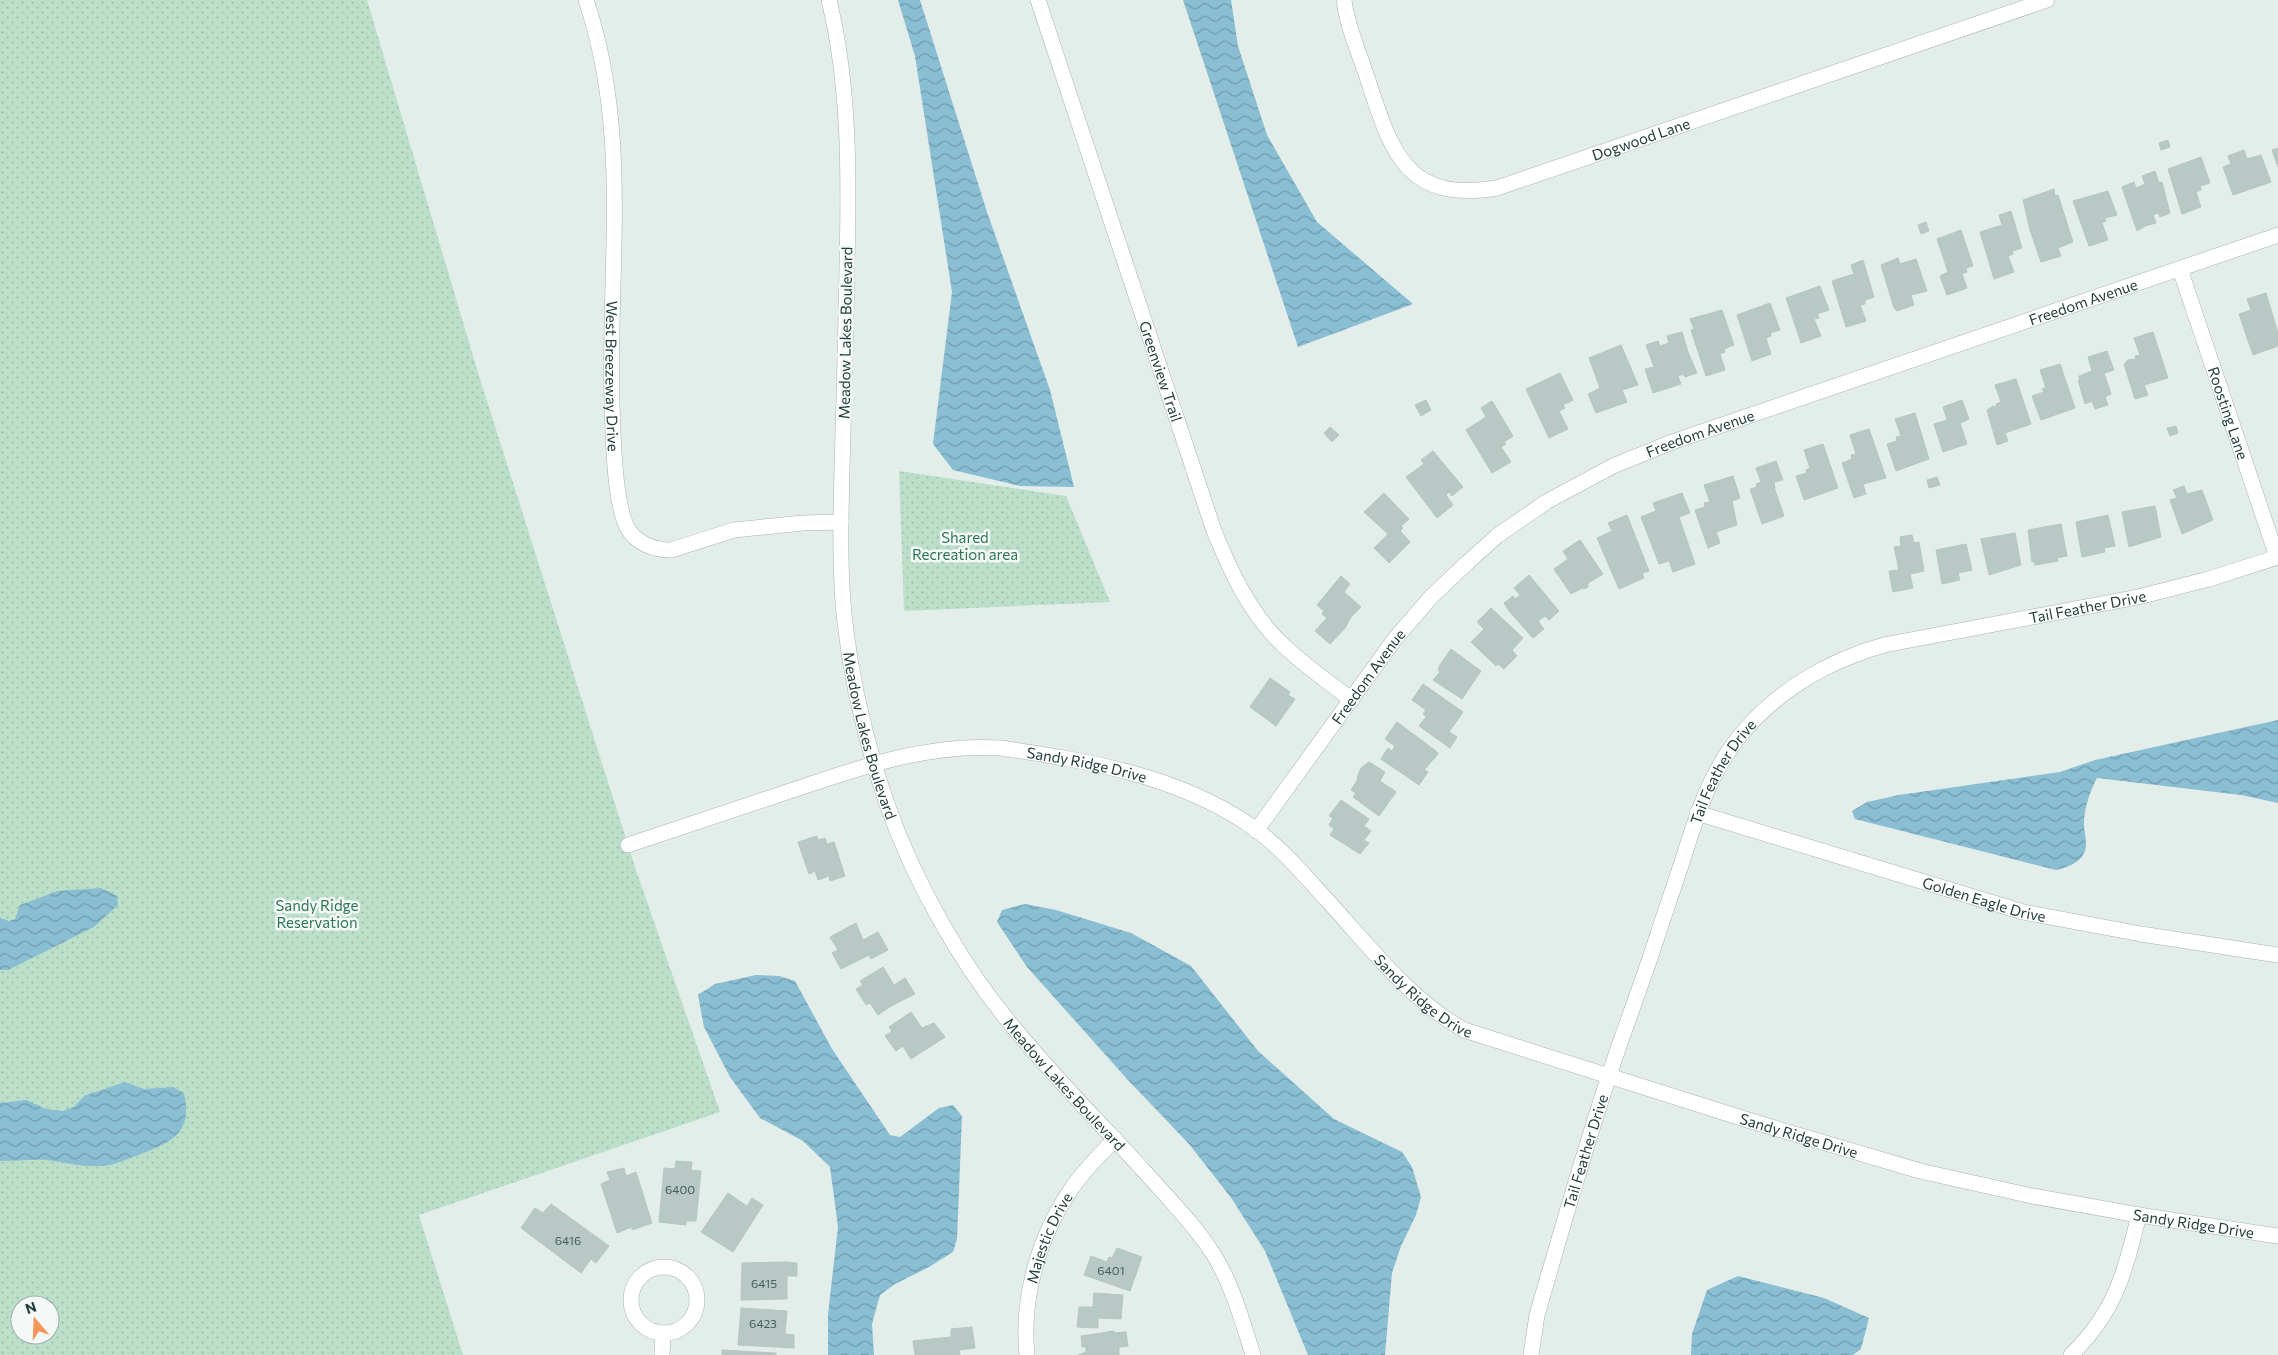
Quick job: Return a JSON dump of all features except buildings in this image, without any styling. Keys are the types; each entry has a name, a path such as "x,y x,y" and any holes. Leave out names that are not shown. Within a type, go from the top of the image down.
{"street":[{"name":"West Breezeway Drive","path":"586,0 608,82 614,141 616,177 610,348 613,437 618,487 626,526 644,543 661,550 672,550 734,530 803,523 841,522"},
{"name":"Meadow Lakes Boulevard","path":"829,0 841,71 848,156 841,522 844,620 865,729 886,802 915,869 969,965 1014,1028 1201,1236 1214,1254 1233,1295 1253,1355"},
{"name":"Greenview Trail","path":"1038,0 1211,522 1228,565 1257,616 1272,634 1300,660 1352,700"},
{"name":"Dogwood Lane","path":"1344,0 1350,26 1383,125 1395,152 1406,167 1432,184 1446,189 1472,191 1497,188 2047,0"},
{"name":"Freedom Avenue","path":"1256,830 1411,618 1468,562 1524,516 1605,470 1672,442 2278,235"},
{"name":"Roosting Lane","path":"2180,269 2277,557"},
{"name":"Tail Feather Drive","path":"1531,1355 1537,1315 1608,1076 1647,968 1697,813 1718,769 1738,738 1752,722 1772,703 1802,681 1843,659 1884,645 2178,588 2277,557"},
{"name":"Sandy Ridge Drive","path":"628,845 875,763 925,752 983,747 1072,760 1131,772 1165,782 1201,797 1256,830 1290,862 1415,994 1442,1018 1464,1030 1920,1171 2032,1196 2139,1215 2278,1236"},
{"name":"Golden Eagle Drive","path":"1697,813 2023,912 2141,934 2278,955"},
{"name":"Majestic Drive","path":"1027,1355 1026,1322 1030,1292 1041,1247 1049,1228 1072,1187 1115,1139"},
{"path":"2071,1355 2091,1336 2109,1308 2126,1269 2139,1215"},
{"path":"659,1267 680,1271 693,1285 696,1294 694,1313 689,1321 673,1332 663,1333 652,1331 643,1326 636,1317 631,1297 640,1278 648,1271 659,1267"},
{"path":"662,1355 663,1333"}],"green space":[{"name":"Sandy Ridge Reservation","path":"0,0 367,0 480,379 635,867 720,1112 419,1215 463,1355 0,1355"},
{"name":"Shared Recreation area","path":"899,471 1066,496 1110,602 904,611"}],"water":[{"path":"898,0 920,0 987,212 1050,390 1074,487 1020,486 953,470 933,444 952,292 915,56"},
{"path":"1183,0 1231,0 1238,46 1267,135 1317,222 1413,304 1298,347"},
{"path":"2278,720 2278,803 2241,795 2097,778 2085,812 2086,844 2083,855 2071,865 2056,870 1855,819 1852,811 1867,802 1899,795 2060,772 2095,760"},
{"path":"101,888 117,896 118,905 94,927 8,970 0,970 0,918 9,921 15,919 20,905 58,891"},
{"path":"1025,904 1056,910 1131,933 1191,966 1258,1051 1334,1119 1402,1152 1412,1167 1421,1197 1416,1215 1401,1246 1392,1273 1385,1355 1308,1355 1265,1251 1232,1199 1189,1144 1127,1079 1027,967 997,922 1002,910"},
{"path":"756,975 779,976 795,981 832,1049 890,1135 900,1137 939,1108 953,1105 962,1116 957,1239 953,1252 929,1267 895,1284 880,1295 872,1324 874,1355 828,1355 828,1314 838,1227 830,1167 803,1141 760,1118 730,1077 704,1027 698,995 715,984"},
{"path":"125,1082 144,1089 173,1087 184,1093 185,1119 182,1128 176,1135 159,1147 104,1166 86,1166 46,1160 0,1161 0,1103 26,1100 46,1109 63,1111 74,1107 84,1096"},
{"path":"1738,1276 1824,1298 1869,1318 1861,1349 1853,1355 1691,1355 1692,1334 1707,1290"}]}
